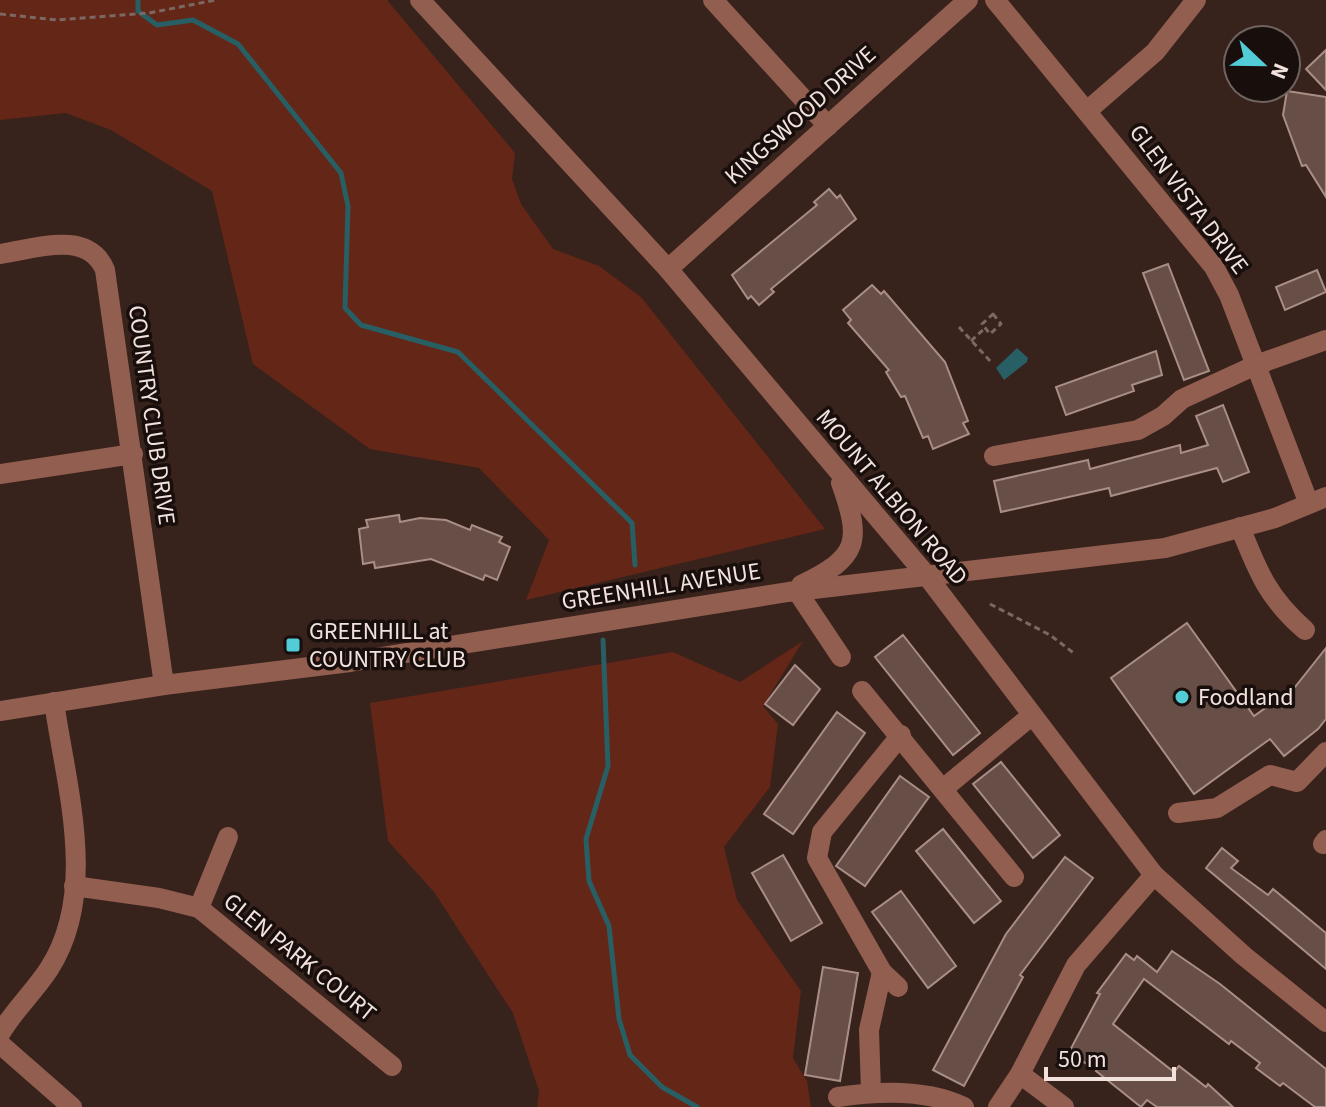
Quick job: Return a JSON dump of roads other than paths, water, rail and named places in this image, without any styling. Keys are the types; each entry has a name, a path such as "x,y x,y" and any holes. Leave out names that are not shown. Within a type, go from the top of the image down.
{"street":[{"name":"MOUNT ALBION ROAD","path":"420,0 668,269 927,576 1154,875 1326,1022"},
{"path":"713,0 828,126"},
{"name":"KINGSWOOD DRIVE","path":"668,269 968,0"},
{"name":"GLEN VISTA DRIVE","path":"995,0 1214,267 1318,501"},
{"path":"1087,111 1155,52 1196,0"},
{"name":"COUNTRY CLUB DRIVE","path":"0,254 77,244 93,251 101,260 133,454 164,685"},
{"path":"994,456 1138,430 1163,416 1182,399 1256,365 1326,340"},
{"path":"0,474 133,454"},
{"path":"837,472 853,516 854,544 845,559 792,591 841,657"},
{"name":"GREENHILL AVENUE","path":"0,711 164,685 365,660 792,591 1141,551 1240,527 1318,501"},
{"path":"1240,527 1263,585 1279,608 1305,630"},
{"path":"862,691 1014,877"},
{"path":"0,1034 49,969 63,939 74,886 75,852 54,702"},
{"path":"943,789 1031,716"},
{"path":"898,987 882,972 817,858 822,832 901,735"},
{"path":"1178,813 1217,808 1270,775 1297,782 1326,752"},
{"path":"199,908 228,837"},
{"path":"998,1107 1020,1074 1076,965 1154,875"},
{"name":"GLEN PARK COURT","path":"74,886 159,898 199,908 392,1066"},
{"path":"871,1092 869,1030 882,972"},
{"path":"0,1044 72,1107"},
{"path":"1020,1074 1064,1107"},
{"path":"838,1097 871,1092 945,1098 964,1107"}],"water":[{"path":"1017,348 1028,358 1027,362 1004,380 996,368"}],"waterway":[{"path":"138,0 138,11 157,25 193,20 238,44 341,173 348,206 345,308 361,325 458,352 632,523 635,565"},
{"path":"603,640 608,766 586,839 589,881 609,926 619,1019 630,1055 662,1087 697,1107"}],"place":[{"name":"GREENHILL at COUNTRY CLUB","path":"293,645"},
{"name":"Foodland","path":"1182,697"}]}
